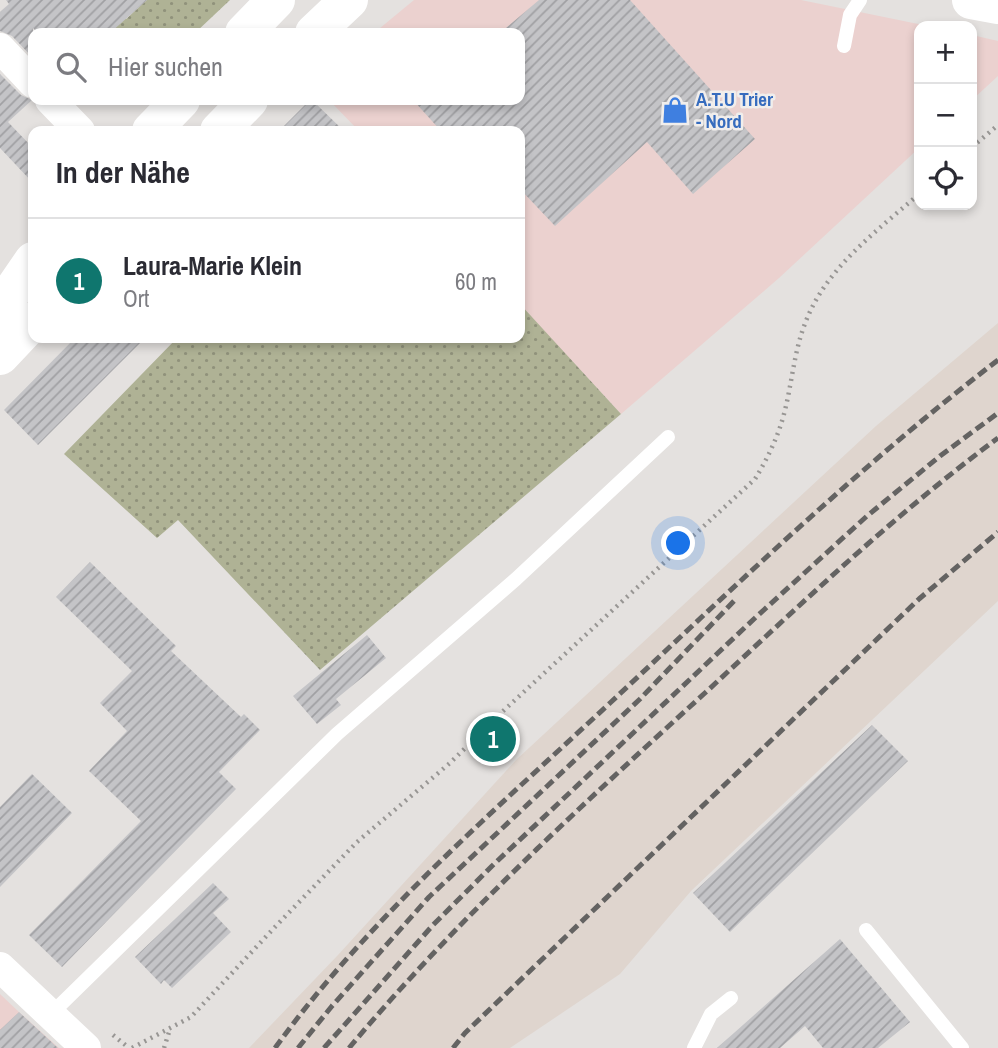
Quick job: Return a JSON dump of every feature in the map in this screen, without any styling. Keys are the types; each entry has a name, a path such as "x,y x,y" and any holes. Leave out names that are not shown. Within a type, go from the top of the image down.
{"main road":[{"path":"249,28 276,0"},
{"path":"324,28 349,0"},
{"path":"971,0 998,5"},
{"path":"156,126 176,105"},
{"path":"224,126 244,105"},
{"path":"0,309 28,268"},
{"path":"0,356 28,326"}],"street":[{"path":"0,49 28,78"},
{"path":"55,105 75,126"},
{"path":"0,967 86,1048"}],"lane":[{"path":"844,46 850,15 860,0"},
{"path":"51,1014 337,734 516,579 668,438"},
{"path":"866,930 962,1048"},
{"path":"694,1048 711,1014 731,998"}],"path":[{"path":"973,147 998,125"},
{"path":"132,1048 191,1017 357,842 450,763 755,479 765,463 782,422 797,346 806,319 819,294 853,253 914,198"},
{"path":"164,1048 170,1028"}],"shaded area":[{"path":"414,0 801,0 914,23 914,153 779,278 621,414 525,310 525,126 354,126 334,105 525,105 525,28 380,28"},
{"path":"977,36 998,41 998,76 977,95"},
{"path":"998,323 998,601 691,891 620,974 510,1048 249,1048 516,760 876,426"},
{"path":"0,994 19,1012 59,1048 0,1048"}],"green space":[{"path":"147,0 230,0 200,28 76,28 73,25 115,7 126,19"},
{"path":"525,309 621,414 320,670 178,520 157,538 64,454 172,343 525,343"}],"building":[{"path":"6,0 147,0 116,28 28,28 28,53 12,36 0,31 0,12 9,4"},
{"path":"539,0 630,0 755,139 693,194 647,142 555,226 525,194 525,126 436,126 418,105 525,105 525,28 506,28"},
{"path":"0,74 21,95 28,98 28,104 8,122 28,143 28,178 0,148"},
{"path":"305,105 317,105 339,126 284,126"},
{"path":"70,343 140,343 38,445 4,410"},
{"path":"90,562 176,646 171,651 241,717 244,714 260,730 219,772 236,789 62,967 29,935 141,821 89,771 127,731 100,703 132,671 56,597"},
{"path":"367,635 386,658 336,699 341,705 317,724 293,696"},
{"path":"872,725 908,761 730,932 693,893"},
{"path":"32,774 72,813 0,887 0,807"},
{"path":"213,883 229,899 213,913 231,932 172,988 164,980 161,984 135,957"},
{"path":"840,939 910,1022 878,1048 823,1048 805,1026 780,1048 717,1048"},
{"path":"19,1012 58,1048 0,1048 0,1030"}],"railway":[{"path":"275,1048 312,1000 391,910 477,826 800,527 897,441 998,360"},
{"path":"324,1048 433,925 492,866 755,618 867,516 998,413"},
{"path":"349,1048 433,954 567,820 849,561 959,467 998,438"},
{"path":"453,1048 465,1033 919,599 998,532"},
{"path":"298,1048 429,897 640,699 735,600"}],"place":[{"name":"A.T.U Trier - Nord","path":"675,110"},
{"name":"Laura-Marie Klein","path":"493,739"}]}
